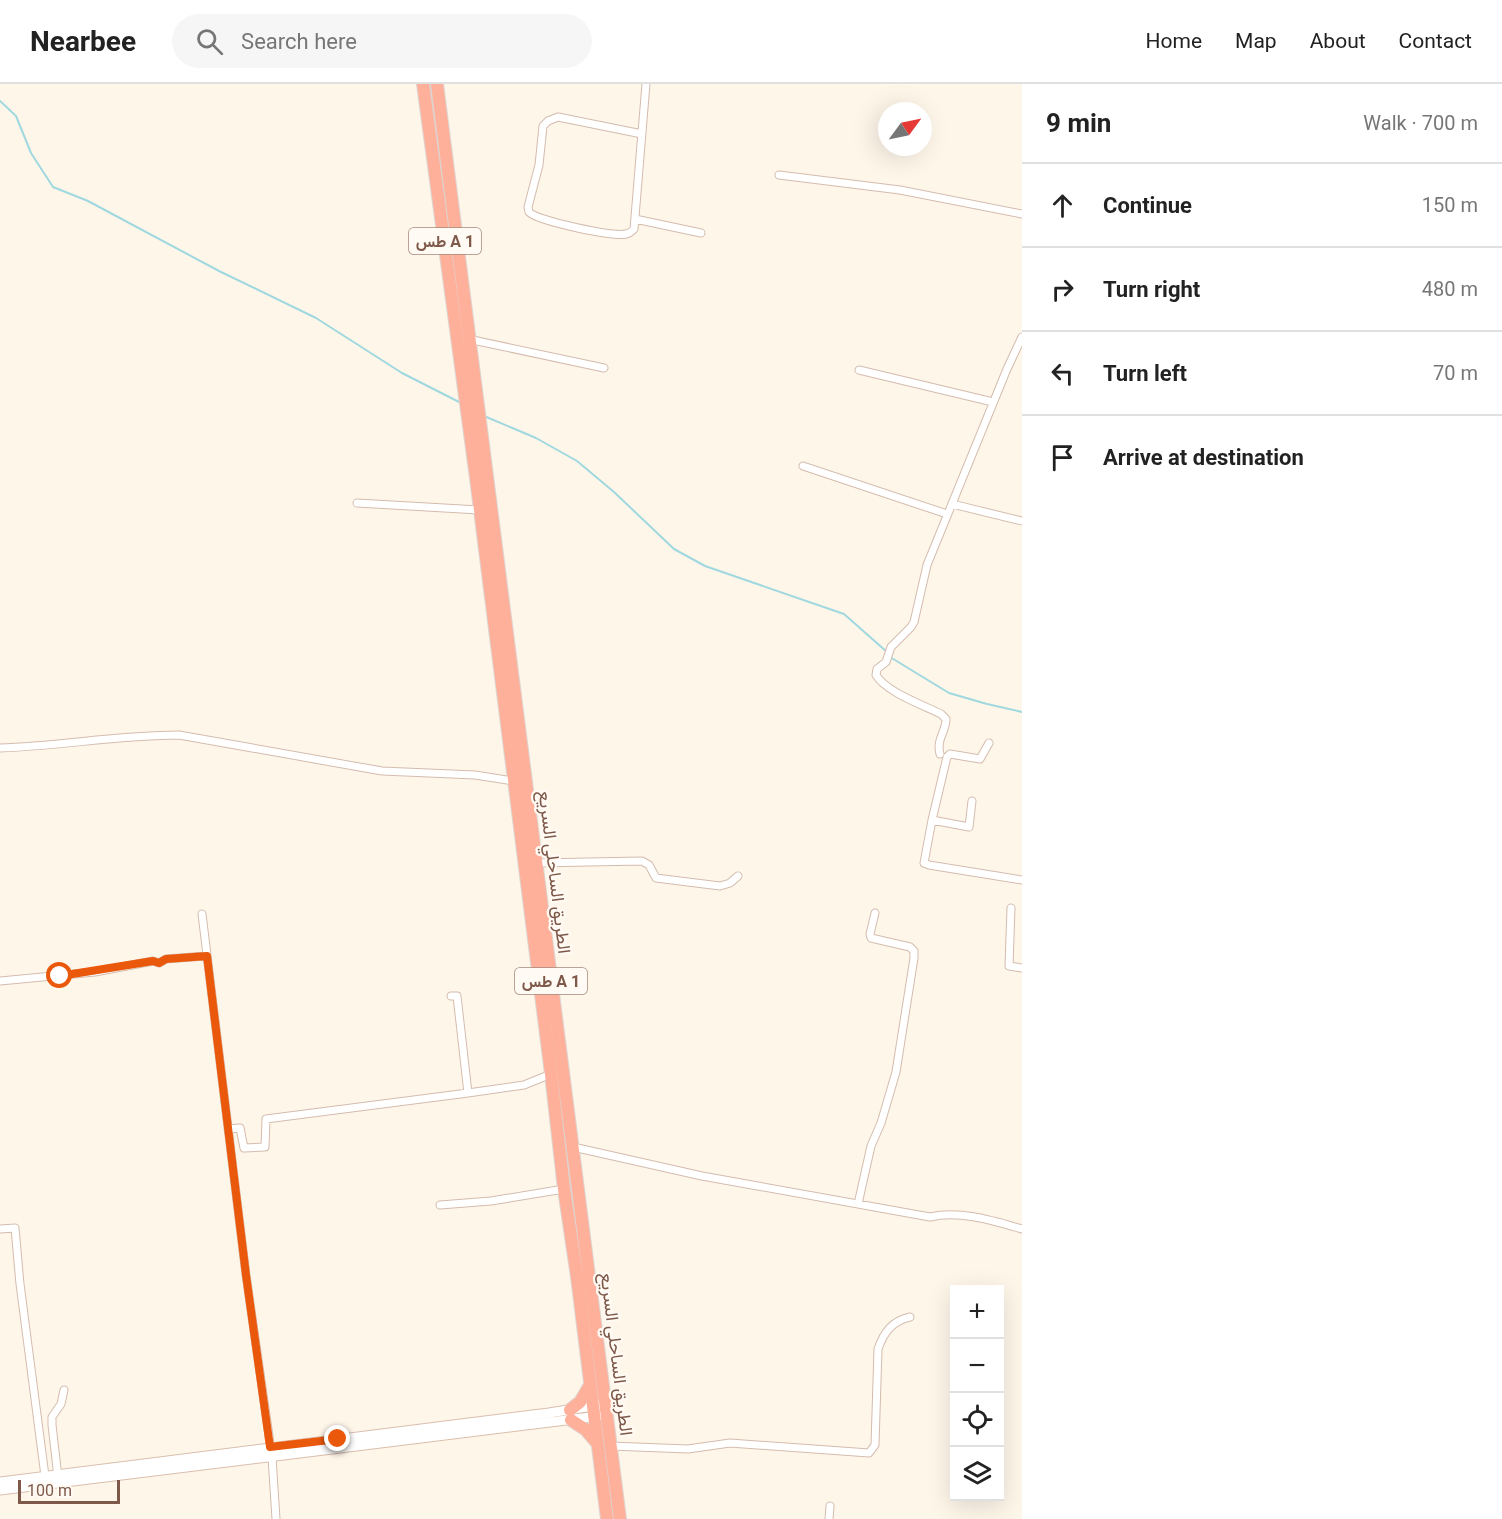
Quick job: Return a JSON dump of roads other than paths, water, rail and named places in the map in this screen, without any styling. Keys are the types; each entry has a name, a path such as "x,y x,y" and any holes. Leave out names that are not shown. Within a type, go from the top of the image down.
{"highway":[{"name":"طس A 1","path":"423,84 471,398"},
{"name":"طس A 1","path":"437,84 468,339 471,398"},
{"path":"471,398 476,444"},
{"name":"الطريق الساحلي السريع","path":"476,444 480,510 590,1385 610,1446 620,1519"},
{"name":"الطريق الساحلي السريع","path":"476,444 536,863 573,1147 599,1410 597,1444 607,1519"},
{"path":"590,1385 570,1415 597,1444"}],"street":[{"path":"642,134 558,117 548,121 541,131 539,165 528,207 529,212 534,217 608,233 625,235 634,229 642,134 645,84"},
{"path":"779,175 900,190 1022,214"},
{"path":"635,219 701,233"},
{"path":"940,754 939,744 946,720 941,714 889,688 879,680 876,675 877,669 886,662 891,647 914,622 927,565 993,402 1022,338"},
{"path":"468,339 604,368"},
{"path":"859,370 993,402"},
{"path":"802,466 947,514"},
{"path":"357,503 480,510"},
{"path":"952,504 1022,521"},
{"path":"0,748 54,745 145,735 178,735 382,771 475,775 513,781"},
{"path":"988,743 980,759 950,754 947,757 924,863 1022,880"},
{"path":"932,820 969,827 972,801"},
{"path":"536,863 642,861 648,865 656,878 720,886 730,883 738,876"},
{"path":"1011,908 1009,966 1022,968"},
{"path":"202,914 272,1457 276,1519"},
{"path":"858,1204 871,1146 881,1123 896,1072 914,958 914,951 910,947 871,938 875,914"},
{"path":"0,981 95,972 153,961 159,963 166,959 207,956"},
{"path":"451,996 457,996 468,1094"},
{"path":"228,1129 240,1128 244,1148 265,1147 266,1119 468,1094 524,1085 551,1074"},
{"path":"573,1147 702,1176 930,1217 962,1215 996,1221 1022,1229"},
{"path":"440,1205 490,1201 564,1190"},
{"path":"0,1229 15,1228 45,1476"},
{"path":"610,1446 688,1449 730,1443 868,1453 875,1445 878,1349 882,1336 897,1320 910,1317"},
{"path":"59,1479 52,1418 61,1404 64,1390"},
{"path":"183,1463 272,1457 339,1444 599,1410"},
{"path":"0,1490 59,1479 183,1463 270,1447 339,1444"},
{"path":"0,1482 45,1476 59,1479"},
{"path":"829,1519 830,1506"}],"waterway":[{"path":"0,101 16,116 31,153 53,187 88,201 219,271 316,318 402,373 461,403"},
{"path":"484,416 536,438 577,461 614,492 674,549 705,566 844,614 887,652"},
{"path":"890,657 949,693 1022,712"}]}
